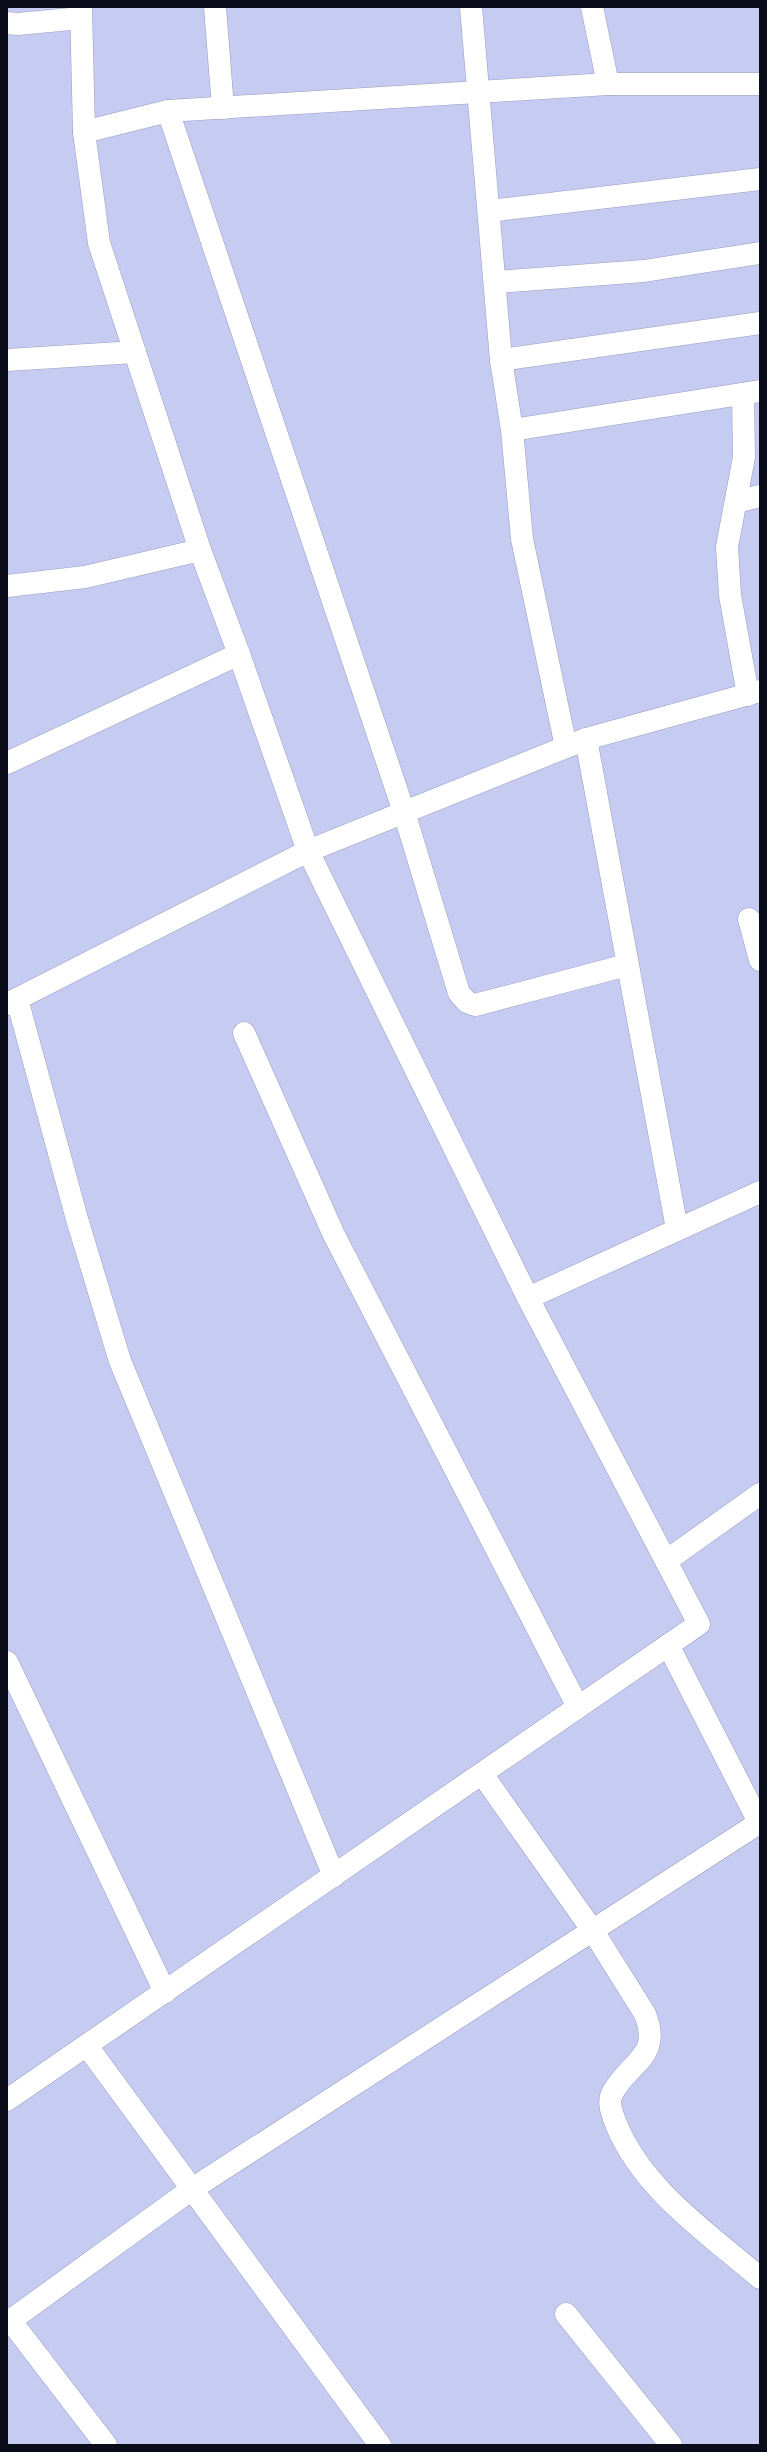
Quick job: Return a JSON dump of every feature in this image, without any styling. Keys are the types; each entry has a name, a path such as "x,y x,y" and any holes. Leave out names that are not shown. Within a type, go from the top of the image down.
{"street":[{"path":"215,7 223,108"},
{"path":"471,7 502,360 512,430 522,539 576,743 627,965 677,1229"},
{"path":"592,7 608,84"},
{"path":"7,23 18,24 81,12 84,132 99,243 200,550 239,654 308,851 528,1298 699,1624 7,2100"},
{"path":"84,132 168,111 608,84 760,84"},
{"path":"168,111 404,812 459,993 467,1002 475,1005 627,965"},
{"path":"489,211 760,178"},
{"path":"496,282 644,271 760,253"},
{"path":"502,360 760,323"},
{"path":"7,360 135,352"},
{"path":"334,1876 120,1361 12,1001 308,851 576,743 754,693 730,595 727,547 744,457 751,392 512,430"},
{"path":"736,502 760,496"},
{"path":"7,586 85,577 200,550"},
{"path":"7,763 239,654"},
{"path":"749,919 760,960"},
{"path":"244,1033 334,1235 578,1707"},
{"path":"528,1298 760,1192"},
{"path":"666,1561 760,1494"},
{"path":"106,2445 9,2321 192,2188 760,1824 668,1645"},
{"path":"7,1662 166,1992"},
{"path":"482,1774 593,1931 645,2014 651,2029 645,2053 613,2092 610,2102 622,2137 644,2171 677,2207 760,2278"},
{"path":"87,2046 380,2445"},
{"path":"566,2314 671,2445"}]}
